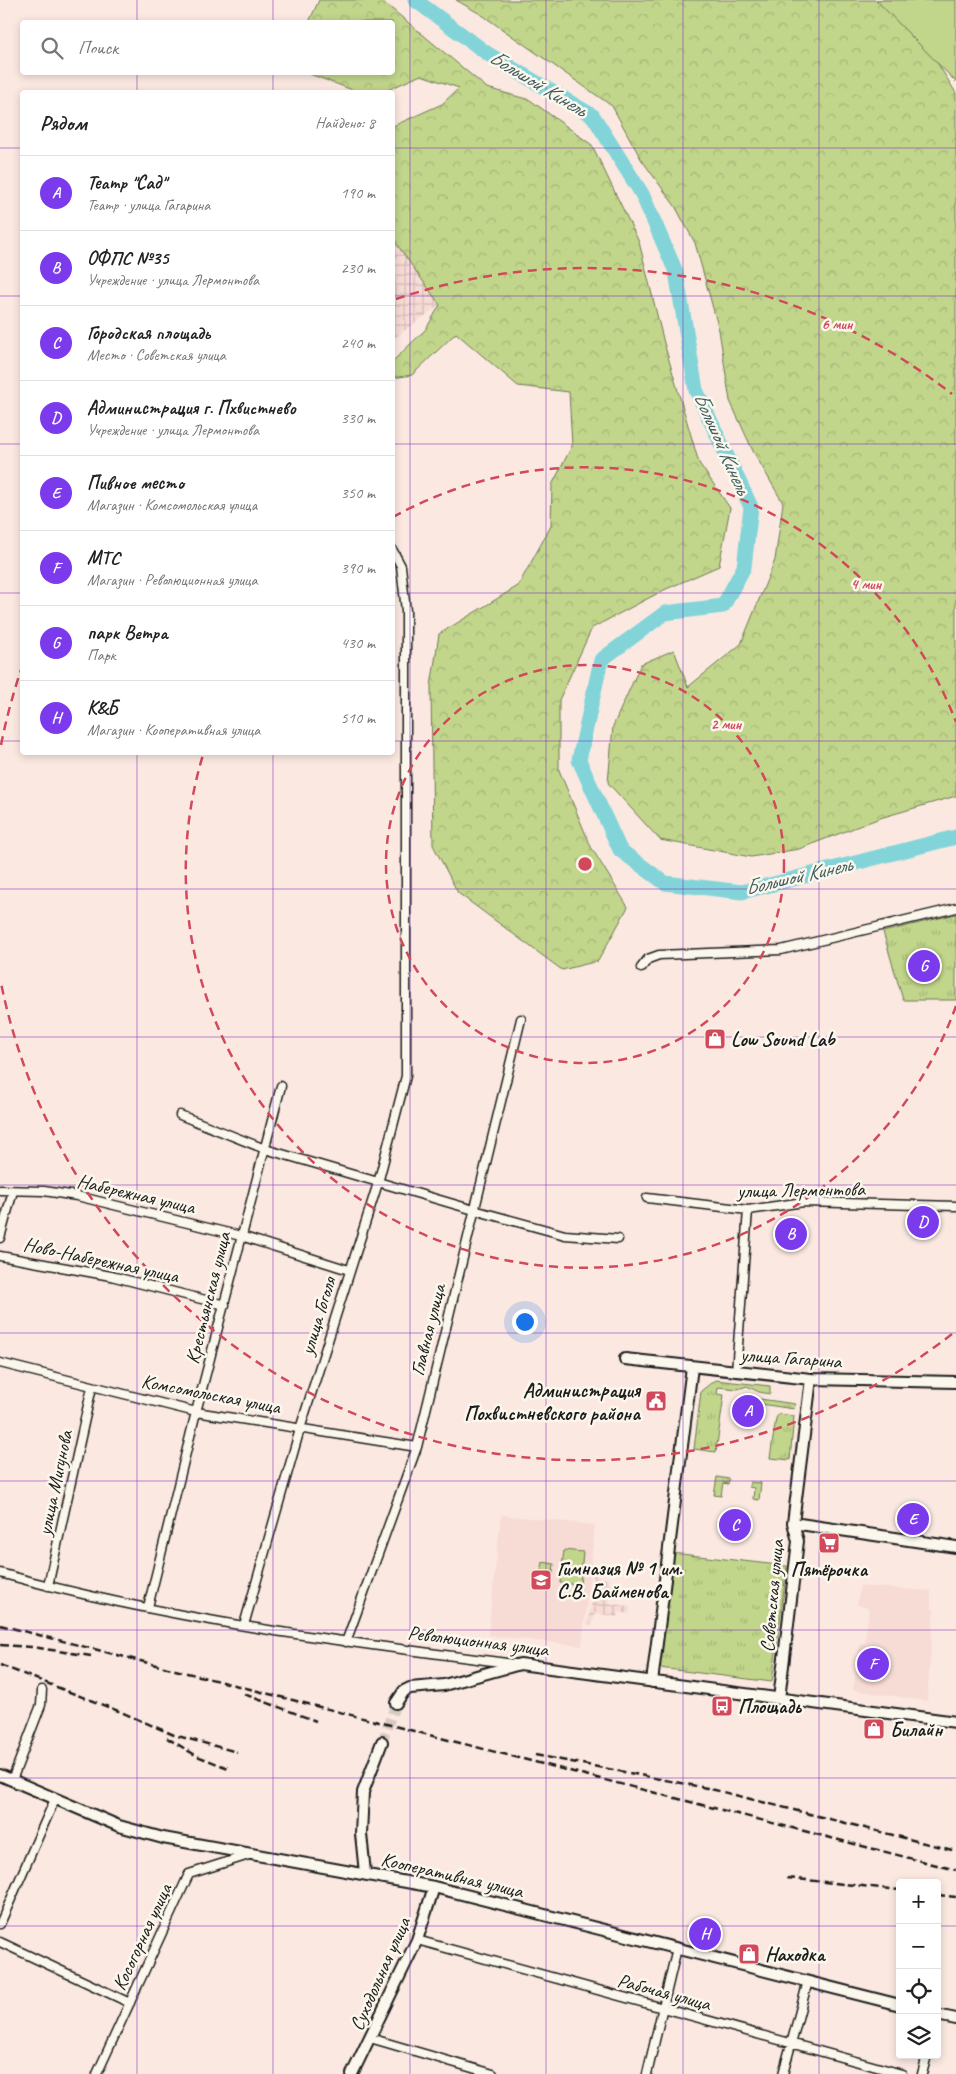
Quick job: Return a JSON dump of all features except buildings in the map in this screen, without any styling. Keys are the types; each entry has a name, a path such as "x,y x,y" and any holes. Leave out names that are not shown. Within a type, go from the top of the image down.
{"street":[{"name":"улица Гоголя","path":"244,1625 300,1429 378,1183 406,1076 406,611 401,566 395,555"},
{"path":"641,968 648,959 659,955 781,950 956,908"},
{"name":"Главная улица","path":"346,1642 417,1447 520,1019"},
{"name":"Крестьянская улица","path":"148,1607 196,1412 281,1086"},
{"path":"180,1115 264,1149 378,1183 565,1235 618,1239"},
{"name":"Набережная улица","path":"0,1190 44,1190 77,1196 241,1236 349,1270"},
{"path":"0,1238 13,1191"},
{"name":"улица Лермонтова","path":"647,1198 748,1210 804,1202 956,1206"},
{"path":"736,1372 748,1210"},
{"name":"Ново-Набережная улица","path":"0,1256 111,1276 224,1305"},
{"name":"улица Гагарина","path":"625,1359 736,1372 811,1378 956,1382"},
{"name":"Комсомольская улица","path":"0,1363 196,1412 417,1447"},
{"path":"652,1682 692,1367"},
{"name":"Советская улица","path":"779,1699 798,1541 793,1523 811,1378"},
{"name":"улица Мигунова","path":"48,1586 92,1387"},
{"path":"793,1523 956,1547"},
{"name":"Революционная улица","path":"0,1573 48,1586 148,1607 346,1642 956,1722"},
{"path":"396,1703 404,1691 410,1688 444,1686 520,1664"},
{"path":"12,1780 41,1705 42,1690"},
{"path":"365,1873 361,1834 363,1792 382,1742"},
{"name":"Кооперативная улица","path":"0,1775 119,1826 163,1838 434,1887 896,2004"},
{"path":"0,1924 55,1799"},
{"name":"Косогорная улица","path":"97,2074 189,1874 252,1854"},
{"name":"Суходольная улица","path":"352,2074 417,1940 434,1887"},
{"name":"Рабочая улица","path":"417,1940 902,2074"},
{"path":"0,1942 130,2003"},
{"path":"647,2074 677,1948"},
{"path":"783,2074 808,1981"},
{"path":"941,2016 956,2019"},
{"path":"370,2038 493,2074"},
{"path":"922,2074 926,2059"}],"shaded area":[{"path":"395,243 440,305 395,338"},
{"name":"Гимназия № 1 им. С.В. Байменова","path":"501,1515 595,1525 582,1646 488,1635"},
{"path":"592,1575 599,1576 597,1598 589,1597"},
{"path":"603,1578 610,1579 609,1585 612,1586 609,1602 605,1602 630,1607 629,1614 618,1612 617,1617 595,1613 592,1625 587,1624 592,1600 599,1601"},
{"path":"860,1586 931,1591 931,1609 934,1609 927,1701 853,1690 860,1643 865,1643 869,1608 857,1605"}],"green space":[{"path":"319,0 381,0 487,88 530,100 592,145 639,242 664,343 699,463 730,508 719,566 664,590 592,628 559,700 559,770 591,847 628,907 598,961 562,970 458,893 433,845 431,686 439,634 518,586 551,526 552,485 572,446 569,392 518,386 456,333 412,375 395,378 395,359 426,329 440,305 395,242 395,125 442,104 459,88 421,75 387,90 353,90 312,75 395,75 395,20 310,20"},
{"path":"456,0 893,0 914,25 956,93 956,796 880,818 799,849 751,857 660,840 608,783 613,726 641,664 674,650 688,687 741,644 775,560 783,503 753,451 730,401 719,330 695,243 675,206 641,159 612,106 482,15"},
{"path":"876,0 956,0 956,82"},
{"path":"956,914 956,1000 903,1000 883,932"},
{"path":"715,1380 770,1386 770,1394 759,1392 747,1386 738,1389 718,1387 717,1394 724,1395 716,1452 694,1449 701,1391"},
{"path":"760,1399 795,1404 794,1409 760,1404"},
{"path":"779,1414 794,1416 790,1460 770,1458 776,1418"},
{"path":"717,1477 729,1479 728,1484 723,1483 721,1496 714,1495"},
{"path":"750,1482 761,1483 759,1500 753,1499 754,1488 749,1487"},
{"path":"564,1550 583,1552 580,1585 560,1583"},
{"path":"672,1553 787,1566 772,1682 659,1668"},
{"path":"543,1562 554,1564 551,1586 539,1585"}],"waterway":[{"name":"Большой Кинель","path":"415,0 488,54 593,116 642,194 676,272 696,390 751,507 744,567 723,606 665,613 601,660 579,760 620,850 665,883 742,892 956,837"}],"tunnel":[{"path":"382,1742 396,1703"}],"railway":[{"path":"0,1625 956,1870"},
{"path":"0,1645 32,1647 91,1656"},
{"path":"0,1665 121,1712 174,1735 237,1752"},
{"path":"244,1694 316,1721"},
{"path":"167,1738 197,1756 228,1768"},
{"path":"535,1755 707,1788 956,1851"},
{"path":"787,1878 896,1890"},
{"path":"941,1895 956,1897"}],"place":[{"name":"парк Ветра","path":"924,966"},
{"name":"Low Sound Lab","path":"715,1039"},
{"name":"Администрация г. Пхвистнево","path":"923,1222"},
{"name":"ОФПС №35","path":"791,1234"},
{"name":"Администрация Похвистневского района","path":"656,1401"},
{"name":"Театр \"Сад\"","path":"748,1411"},
{"name":"Пивное место","path":"913,1519"},
{"name":"Городская площадь","path":"735,1525"},
{"name":"Пятёрочка","path":"829,1543"},
{"name":"Гимназия № 1 им. С.В. Байменова","path":"541,1580"},
{"name":"МТС","path":"873,1664"},
{"name":"Площадь","path":"722,1706"},
{"name":"Билайн","path":"874,1729"},
{"name":"К&Б","path":"705,1934"},
{"name":"Находка","path":"749,1954"}]}
